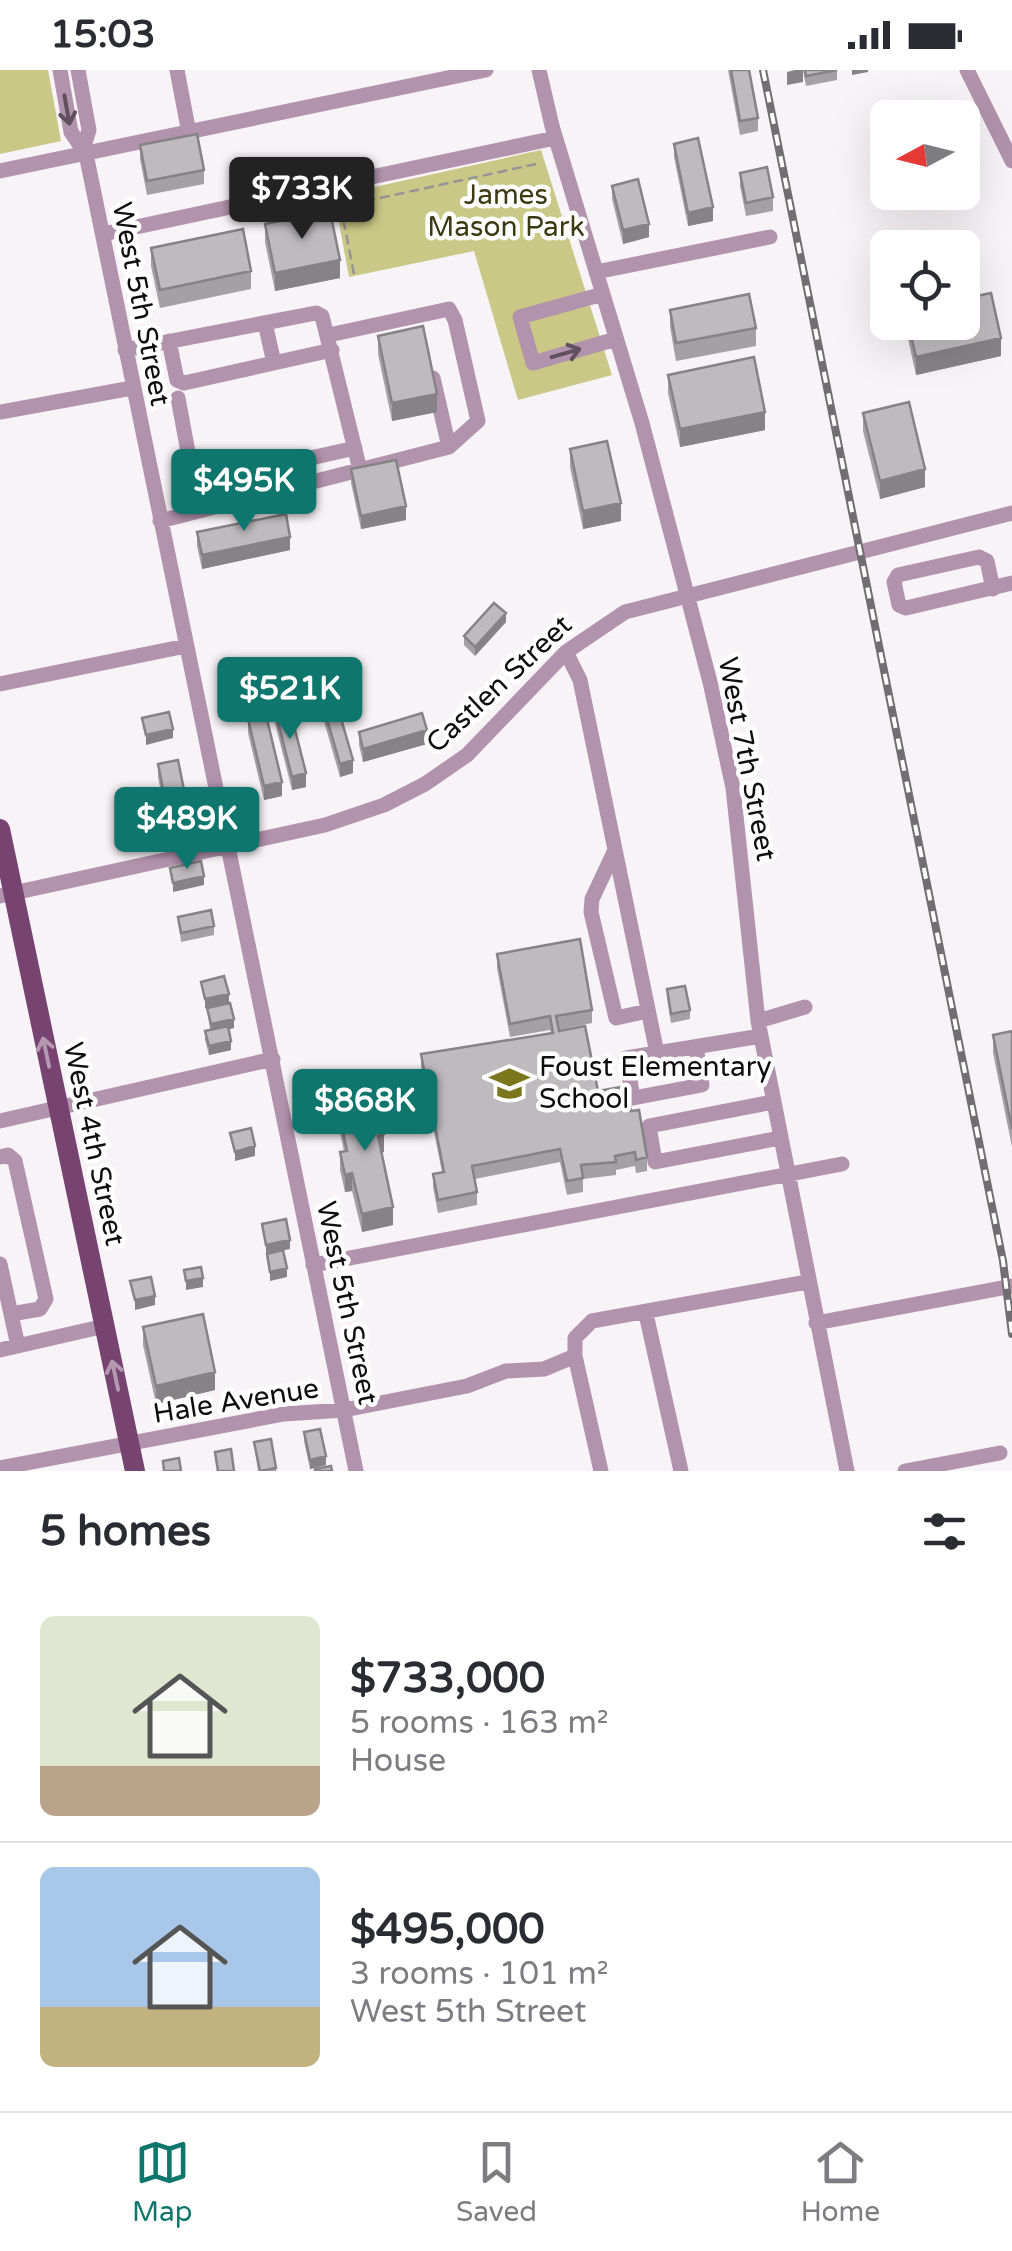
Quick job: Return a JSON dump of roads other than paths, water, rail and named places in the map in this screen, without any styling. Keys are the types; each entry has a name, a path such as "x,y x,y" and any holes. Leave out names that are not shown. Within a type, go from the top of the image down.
{"main road":[{"name":"West 4th Street","path":"0,829 7,894 58,1108 135,1471"}],"street":[{"name":"West 5th Street","path":"60,70 71,132 85,150"},
{"name":"West 5th Street","path":"78,70 89,130 85,150 132,388 356,1471"},
{"path":"177,70 189,132"},
{"path":"0,171 85,150 486,70"},
{"name":"West 7th Street","path":"539,70 710,682 732,788 759,1029 846,1471"},
{"path":"967,70 1012,161"},
{"path":"102,234 555,138"},
{"path":"596,272 770,237"},
{"path":"603,294 520,317 533,363 616,339"},
{"path":"160,522 449,447 478,421 455,320 448,309 331,342 274,364 180,382 169,341"},
{"path":"125,350 316,313 322,316 360,470"},
{"path":"419,315 424,334"},
{"path":"265,323 274,364"},
{"path":"428,353 449,447"},
{"path":"0,412 132,388"},
{"path":"178,398 199,512"},
{"path":"232,503 230,476 355,448"},
{"name":"Castlen Street","path":"7,894 324,825 384,805 426,784 467,755 566,652 625,612 1012,513"},
{"path":"993,589 987,560 978,557 898,575 894,582 899,605 906,608 993,589 1012,583"},
{"path":"0,684 186,646"},
{"path":"566,652 580,680 657,1053"},
{"path":"615,850 592,899 591,912 616,1018 648,1011"},
{"path":"696,1046 702,1085 633,1098 626,1058 696,1046 759,1029 805,1007"},
{"path":"0,1121 273,1059"},
{"path":"773,1102 648,1126 655,1162 780,1138"},
{"path":"0,1157 8,1155 15,1162 46,1299 40,1309 11,1314"},
{"path":"313,1265 842,1164"},
{"path":"0,1264 18,1346"},
{"path":"601,1471 575,1356 576,1338 592,1321 807,1282"},
{"path":"816,1323 1012,1286"},
{"path":"646,1314 681,1471"},
{"path":"0,1350 105,1326"},
{"name":"Hale Avenue","path":"0,1468 67,1463 130,1444 284,1414 344,1410 467,1386 506,1371 544,1369 575,1356"},
{"path":"905,1471 1000,1452"}],"railway":[{"path":"763,70 1003,1261 1012,1334"}],"place":[{"name":"Foust Elementary School","path":"509,1083"}],"park label":[{"name":"James Mason Park","path":"506,211"}]}
